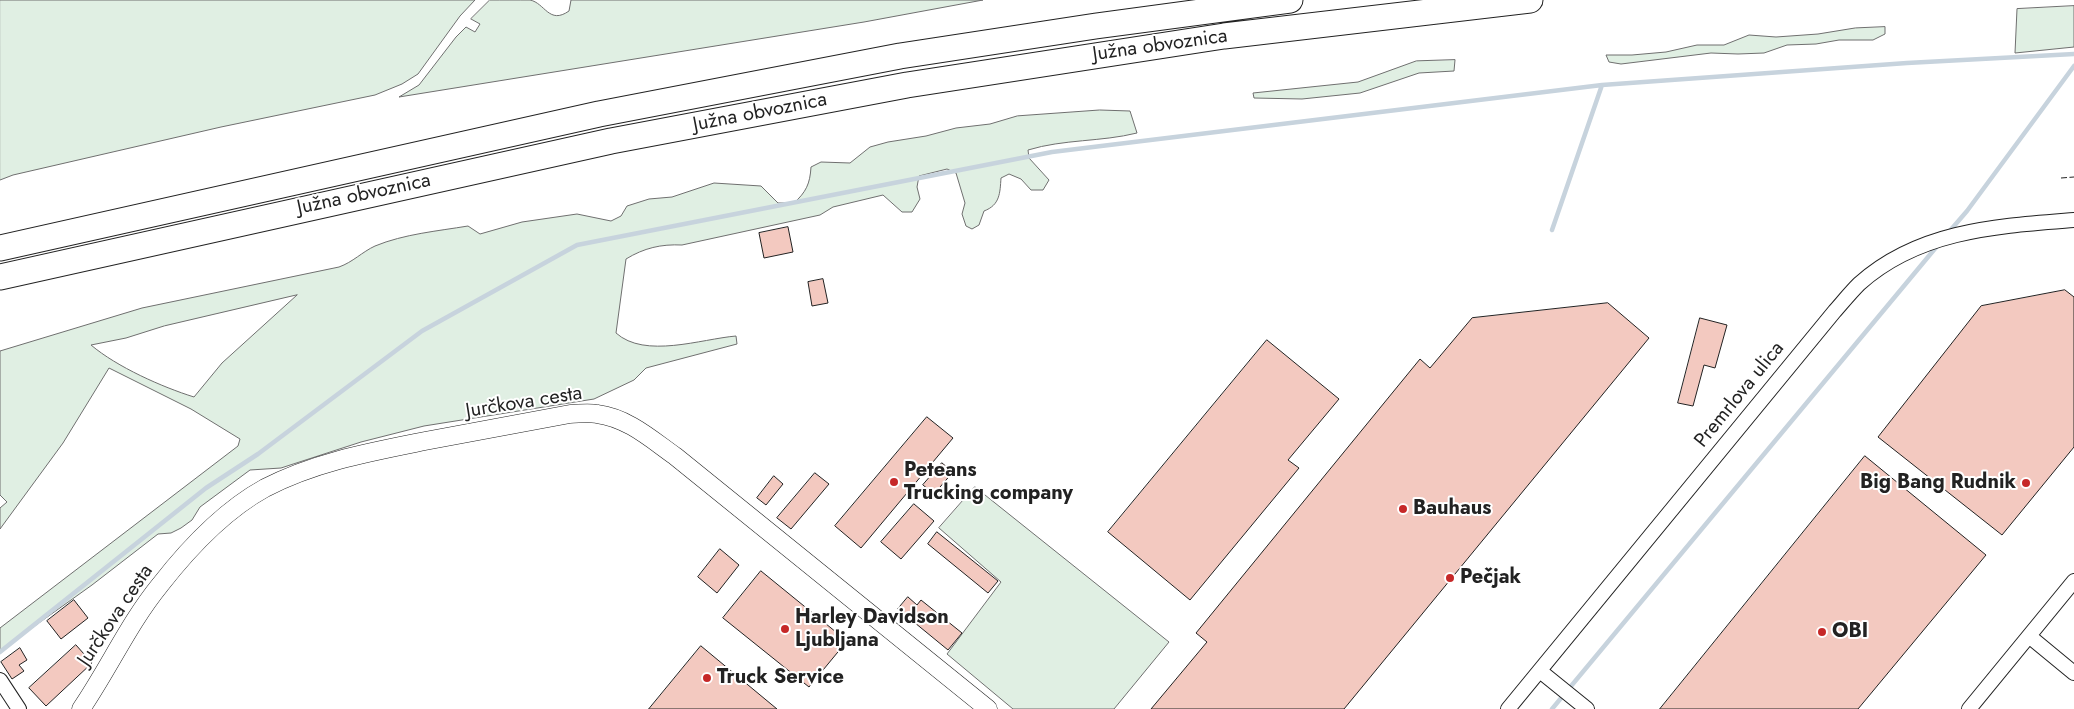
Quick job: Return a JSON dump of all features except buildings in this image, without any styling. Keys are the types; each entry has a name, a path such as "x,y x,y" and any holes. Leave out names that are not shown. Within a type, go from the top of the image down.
{"highway":[{"name":"Južna obvoznica","path":"9,247 599,114 900,56 1105,25 1290,0"},
{"name":"Južna obvoznica","path":"12,274 611,141 907,85 1224,36 1530,0"}],"street":[{"name":"Premrlova ulica","path":"1508,709 1859,284 1880,268 1926,243 1972,230 2074,220"},
{"name":"Jurčkova cesta","path":"81,709 127,630 173,568 224,518 265,488 304,471 354,456 541,419 570,414 596,414 628,424 675,456 988,709"},
{"path":"1969,709 2074,581"},
{"path":"2029,636 2074,673"},
{"path":"1540,671 1587,709"},
{"path":"0,680 19,709"}],"green space":[{"path":"0,0 475,0 460,16 418,74 402,84 375,95 221,127 13,175 0,180"},
{"path":"490,0 530,0 557,16 569,11 571,0 983,0 864,22 399,97 419,85 466,27 475,32 480,24 471,19"},
{"path":"2074,6 2074,47 2015,53 2017,9"},
{"path":"1885,27 1885,34 1873,40 1839,40 1816,44 1787,45 1764,53 1711,53 1621,64 1609,62 1606,55 1666,52 1697,45 1724,45 1749,35 1776,37 1818,34 1855,28"},
{"path":"1455,60 1454,71 1419,73 1360,93 1302,99 1254,98 1253,93 1358,82 1416,61"},
{"path":"1100,110 1130,111 1137,133 1042,146 1028,150 1029,158 1049,180 1043,190 1031,190 1021,179 1009,174 1001,178 996,202 984,211 979,225 972,229 966,226 962,214 965,203 956,173 947,169 919,176 917,187 920,199 912,212 902,212 883,195 833,207 820,215 682,245 667,245 639,252 626,259 616,333 628,341 642,345 674,345 736,336 737,344 646,368 634,380 594,399 424,426 361,442 281,468 250,470 200,507 192,520 181,528 171,533 158,534 92,585 0,649 0,628 238,446 240,439 191,409 109,368 63,443 0,529 0,508 7,502 0,495 0,351 142,308 339,267 375,246 421,233 468,226 480,234 522,222 577,214 611,221 621,216 627,206 649,199 672,197 714,183 761,186 778,203 794,203 807,187 811,167 821,162 850,163 870,147 956,128 990,124 1017,116","holes":["297,295 222,363 194,397 140,376 91,345"]},
{"path":"975,487 1169,642 1114,709 1013,709 947,654 1001,582 939,528"}],"waterway":[{"path":"0,652 206,488 258,454 422,331 577,245 1052,152 1602,85 1907,63 2074,54"},
{"path":"1948,233 1967,211 2074,66"},
{"path":"1552,230 1602,85"},
{"path":"1552,709 1938,245"}],"fence":[{"path":"2061,178 2074,177"}],"place":[{"name":"Peteans Trucking company","path":"894,482"},
{"name":"Big Bang Rudnik","path":"2026,483"},
{"name":"Bauhaus","path":"1403,509"},
{"name":"Pečjak","path":"1450,578"},
{"name":"Harley Davidson Ljubljana","path":"785,629"},
{"name":"OBI","path":"1822,632"},
{"name":"Truck Service","path":"707,678"}]}
